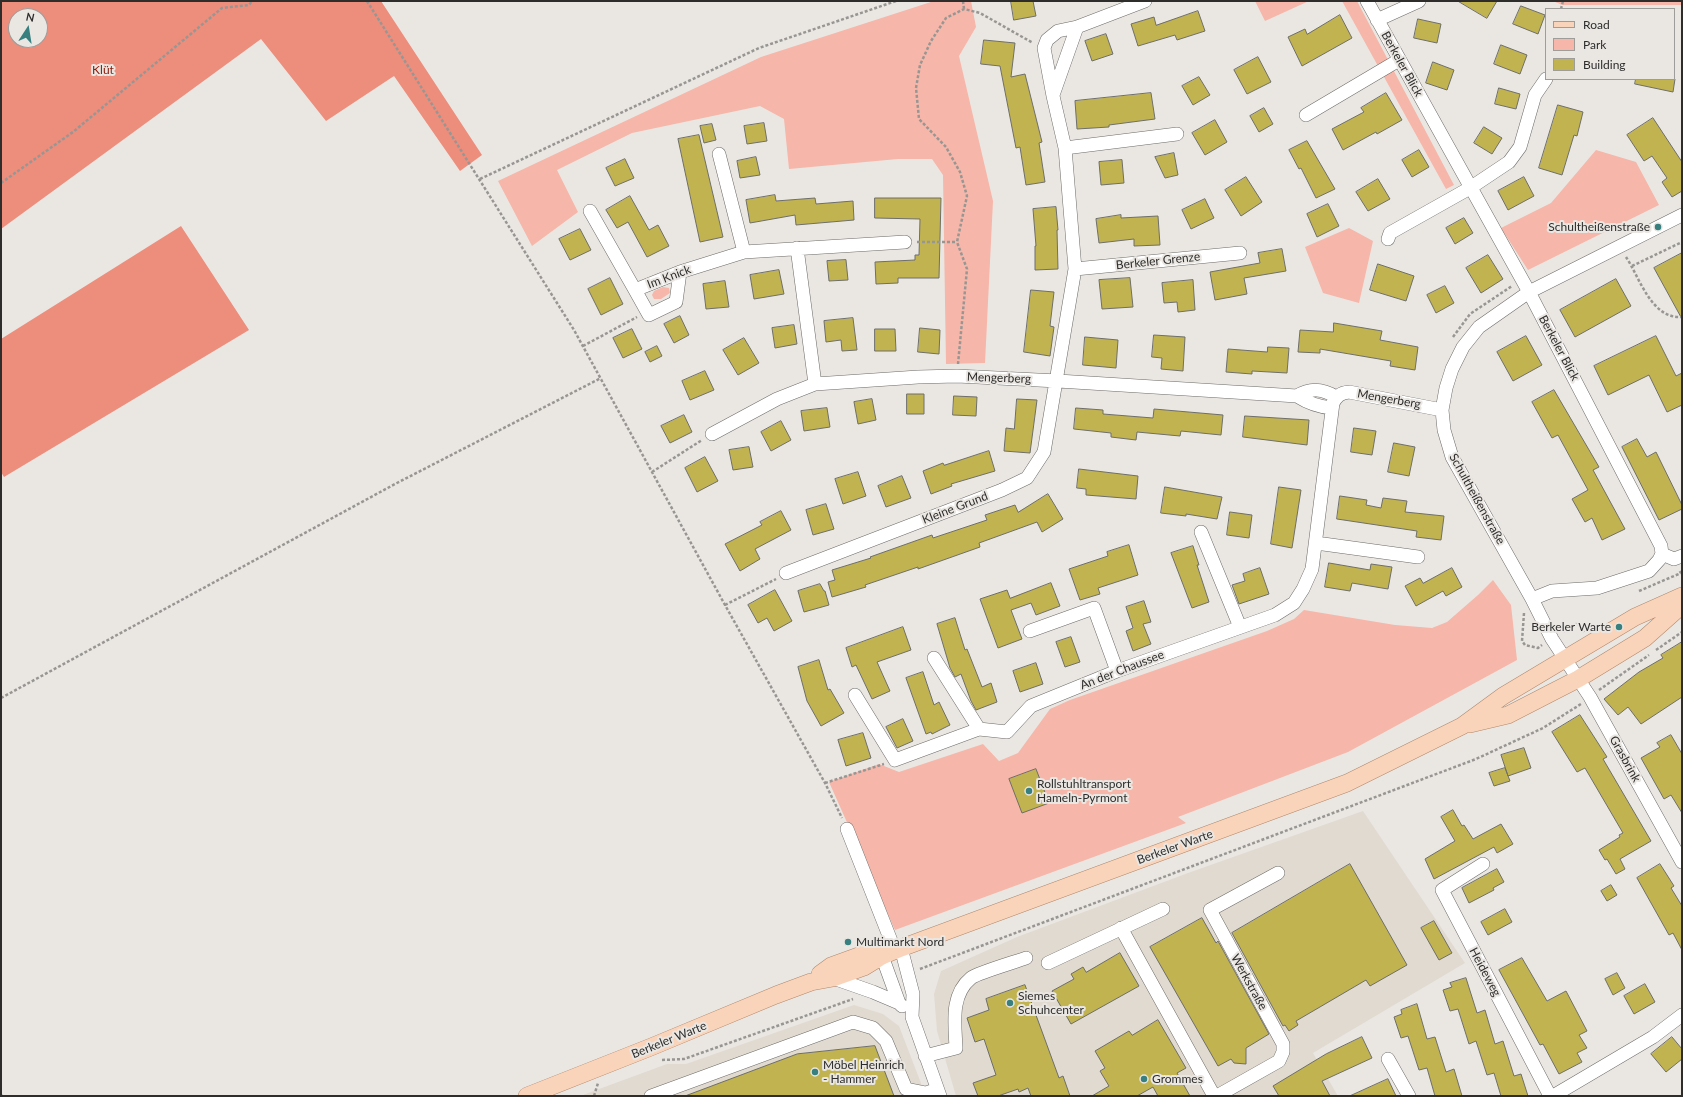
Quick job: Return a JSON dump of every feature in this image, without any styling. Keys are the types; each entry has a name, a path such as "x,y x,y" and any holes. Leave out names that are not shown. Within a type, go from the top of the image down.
{"main road":[{"name":"Berkeler Warte","path":"527,1096 811,982 833,978 864,967 893,952 1347,783 1462,726 1503,696 1635,617 1682,596"},
{"name":"Berkeler Warte","path":"1462,726 1508,715 1578,679 1646,638 1682,605"},
{"name":"Berkeler Warte","path":"811,982 831,966 864,954 893,952"}],"street":[{"path":"1058,381 1075,269 1065,148 1044,48 1047,40 1058,31 1077,27 1145,1"},
{"name":"Berkeler Blick","path":"1367,1 1522,279 1669,557"},
{"name":"Berkeler Blick","path":"1377,20 1419,1"},
{"path":"1053,96 1077,27"},
{"path":"1306,115 1399,60"},
{"path":"1388,239 1390,234 1470,188 1509,162 1520,147 1535,95 1545,80"},
{"path":"1065,148 1177,134"},
{"path":"719,154 744,252"},
{"name":"Im Knick","path":"590,211 635,290 680,272 744,252 905,242"},
{"name":"Schultheißenstraße","path":"1565,659 1528,604 1452,457 1444,430 1442,410 1446,388 1462,347 1479,327 1529,292 1682,215"},
{"path":"797,248 815,384"},
{"name":"Berkeler Grenze","path":"1075,269 1240,253"},
{"path":"635,290 648,315 676,302 680,272"},
{"name":"Mengerberg","path":"712,434 777,399 815,384 957,376 1297,396 1306,389 1327,392 1334,402 1349,392 1442,410"},
{"name":"Kleine Grund","path":"786,573 1002,490 1026,478 1044,452 1058,381"},
{"name":"An der Chaussee","path":"895,760 979,729 1007,732 1031,706 1117,671 1275,615 1294,604 1312,569 1334,402"},
{"path":"1202,532 1240,627"},
{"path":"1316,543 1418,557"},
{"path":"1528,604 1552,591 1596,588 1649,571 1669,557"},
{"path":"1030,631 1094,608 1117,671"},
{"path":"934,658 979,729"},
{"name":"Grasbrink","path":"1565,659 1590,697 1682,862"},
{"path":"855,696 895,760"},
{"path":"651,1096 853,1022 873,1028 886,1041 906,1089 926,1093 938,1092 912,1017 913,994 908,974 893,952 847,829"},
{"name":"Heideweg","path":"1483,864 1442,890 1552,1096 1653,1037 1682,1015"},
{"name":"Werkstraße","path":"1217,1096 1279,1061 1283,1052 1283,1044 1210,910 1278,874"},
{"path":"1048,964 1163,909"},
{"path":"1122,928 1214,1096"},
{"path":"893,952 899,1004"},
{"path":"925,1056 956,1048 955,1015 958,994 971,978 1026,958"},
{"path":"833,978 873,992 899,1004 912,1017"},
{"path":"1388,1060 1409,1096"}],"path":[{"path":"1,183 74,132 222,8 249,5 252,1"},
{"path":"367,1 397,47 434,110 480,179 583,346 725,605 825,783 847,829"},
{"path":"480,179 758,48 896,1"},
{"path":"963,1 964,9"},
{"path":"957,376 968,269 957,242 967,196 960,172 946,148 920,119 916,88 920,65 931,41 946,18 964,9 980,13 1044,48"},
{"path":"905,242 957,242"},
{"path":"1632,266 1682,242"},
{"path":"1619,247 1632,266 1647,296 1660,310 1682,317"},
{"path":"1450,339 1470,314 1522,279"},
{"path":"583,346 647,312"},
{"path":"1,698 395,484 601,378"},
{"path":"652,472 712,434"},
{"path":"1639,592 1681,573 1669,557"},
{"path":"725,605 786,573"},
{"path":"1528,604 1522,640 1525,645 1538,648"},
{"path":"908,974 1476,759 1543,728 1590,697 1682,632"},
{"path":"825,783 895,760"},
{"path":"658,1060 684,1059 853,999 871,1001 873,992"},
{"path":"593,1082 600,1079 594,1096"}],"shaded area":[{"path":"1363,811 1465,963 1313,1053 1338,1096 956,1096 937,1031 934,994 941,971 1017,937 1188,873"},
{"path":"854,1005 883,1014 899,1026 926,1096 580,1096 667,1064 686,1064"}],"green space":[{"name":"Klüt","path":"1,1 381,1 482,155 460,171 394,76 326,121 261,39 1,229"},
{"path":"934,1 971,1 976,27 959,56 993,201 985,363 946,364 943,175 932,159 898,159 789,169 784,119 760,106 632,133 557,170 578,212 532,246 498,181 761,57"},
{"path":"1255,1 1309,1 1265,21"},
{"path":"1342,1 1357,1 1454,185 1446,189"},
{"path":"1553,1 1682,1 1682,5 1562,5"},
{"path":"1596,150 1636,162 1659,205 1528,270 1501,228 1551,203"},
{"path":"181,226 249,330 4,477 1,472 1,339"},
{"path":"1349,228 1373,241 1359,303 1323,293 1305,247"},
{"path":"663,287 669,288 670,293 661,299 654,299 652,295 654,291"},
{"path":"1493,580 1511,605 1517,660 1348,752 1178,817 1186,823 895,930 829,782 879,764 899,772 983,744 999,761 1018,753 1050,709 1070,700 1267,631 1294,619 1304,610 1395,625 1432,628 1447,622"}],"building":[{"path":"1011,1 1033,1 1036,16 1014,20"},
{"path":"1458,1 1497,1 1487,18"},
{"path":"1521,6 1545,15 1538,34 1513,24"},
{"path":"1198,11 1205,31 1177,40 1175,35 1138,46 1131,24 1154,17 1156,25"},
{"path":"1340,15 1352,38 1302,66 1288,37 1305,29 1307,34"},
{"path":"1418,19 1441,24 1437,43 1414,38"},
{"path":"1106,34 1113,54 1092,61 1085,41"},
{"path":"984,40 1015,43 1011,77 1025,74 1042,142 1039,143 1045,182 1026,185 1020,147 1016,148 1000,66 981,64"},
{"path":"1501,45 1527,55 1520,74 1494,64"},
{"path":"1258,57 1271,82 1247,94 1234,70"},
{"path":"1433,62 1454,70 1447,90 1426,83"},
{"path":"1199,77 1210,95 1193,105 1182,86"},
{"path":"1636,80 1675,80 1673,92 1635,84"},
{"path":"1499,88 1520,94 1516,109 1495,104"},
{"path":"1151,93 1155,119 1109,125 1109,127 1077,129 1075,101"},
{"path":"1386,93 1402,120 1343,150 1332,129 1364,112 1361,108"},
{"path":"1558,105 1583,112 1577,136 1574,135 1562,175 1539,168"},
{"path":"1264,108 1273,124 1259,132 1250,116"},
{"path":"1653,118 1682,162 1682,191 1672,197 1662,182 1667,178 1652,156 1644,161 1627,135"},
{"path":"1215,120 1227,142 1205,155 1192,133"},
{"path":"764,123 767,141 747,144 744,126"},
{"path":"712,124 716,140 704,143 700,126"},
{"path":"1484,127 1502,138 1492,154 1474,143"},
{"path":"699,135 723,237 700,242 678,139"},
{"path":"1307,141 1335,189 1316,198 1301,168 1299,169 1289,150"},
{"path":"1419,150 1429,167 1412,177 1402,160"},
{"path":"1174,153 1178,175 1165,178 1155,157"},
{"path":"756,157 760,175 740,178 737,161"},
{"path":"625,159 634,178 615,186 606,168"},
{"path":"1122,160 1124,183 1101,185 1099,162"},
{"path":"1246,177 1262,202 1241,216 1225,190"},
{"path":"1524,177 1534,196 1508,210 1498,191"},
{"path":"1378,179 1390,199 1368,211 1356,192"},
{"path":"775,195 776,201 815,198 816,204 853,201 854,220 796,225 795,215 750,223 746,200"},
{"path":"630,196 649,230 658,225 669,246 647,257 628,222 617,228 606,210"},
{"path":"875,198 941,198 939,278 898,278 898,283 876,284 875,262 915,260 915,255 919,255 920,219 875,218"},
{"path":"1205,199 1214,218 1191,229 1182,210"},
{"path":"1328,204 1339,226 1317,237 1307,214"},
{"path":"1056,207 1058,230 1058,269 1035,270 1036,246 1033,209"},
{"path":"1121,215 1121,218 1158,216 1160,245 1134,246 1134,239 1099,243 1096,219"},
{"path":"1464,218 1473,233 1455,244 1446,228"},
{"path":"580,229 591,250 570,260 559,239"},
{"path":"1282,249 1286,271 1244,278 1247,294 1215,300 1210,272 1260,263 1258,253"},
{"path":"1682,253 1682,319 1654,268"},
{"path":"1488,255 1503,279 1481,293 1466,268"},
{"path":"846,260 848,280 829,281 827,261"},
{"path":"1378,264 1414,276 1406,301 1370,290"},
{"path":"779,270 784,294 754,299 750,275"},
{"path":"610,278 623,304 601,315 588,289"},
{"path":"1130,278 1133,307 1102,309 1099,280"},
{"path":"1616,279 1631,306 1575,337 1560,310"},
{"path":"1193,280 1195,310 1178,312 1177,302 1164,303 1162,283"},
{"path":"725,281 729,307 706,309 703,284"},
{"path":"1445,286 1454,303 1436,313 1427,295"},
{"path":"1031,290 1054,292 1050,326 1054,327 1050,356 1024,352"},
{"path":"680,316 689,335 674,343 664,324"},
{"path":"853,318 857,350 842,351 841,340 826,342 824,321"},
{"path":"1334,323 1382,331 1380,340 1418,347 1415,370 1390,366 1391,361 1320,349 1320,353 1298,352 1300,330 1333,332"},
{"path":"794,325 797,344 775,348 772,328"},
{"path":"920,328 940,330 939,354 918,352"},
{"path":"632,329 642,349 623,358 613,338"},
{"path":"875,329 895,329 896,351 875,351"},
{"path":"1154,335 1185,337 1183,371 1161,369 1162,358 1152,357"},
{"path":"1526,336 1542,365 1513,381 1497,352"},
{"path":"1656,336 1676,376 1682,373 1682,405 1667,412 1649,375 1608,395 1594,366"},
{"path":"1085,337 1118,340 1116,368 1083,365"},
{"path":"744,338 759,363 738,375 723,350"},
{"path":"657,346 662,356 650,362 645,352"},
{"path":"1268,347 1289,348 1287,373 1252,371 1252,374 1226,372 1228,349 1267,352"},
{"path":"705,371 714,390 690,400 682,381"},
{"path":"1554,390 1599,467 1593,470 1625,529 1602,540 1592,518 1585,522 1572,499 1588,490 1558,435 1552,438 1532,402"},
{"path":"907,394 924,394 924,414 907,414"},
{"path":"954,396 977,397 976,416 953,415"},
{"path":"872,399 876,420 858,424 854,402"},
{"path":"1017,399 1037,400 1030,453 1004,451 1006,428 1014,429"},
{"path":"827,408 830,427 804,431 801,411"},
{"path":"1076,408 1103,410 1103,414 1153,418 1154,409 1223,415 1221,435 1181,431 1180,436 1137,432 1136,440 1111,437 1111,433 1074,429"},
{"path":"684,415 692,432 670,443 661,426"},
{"path":"1245,416 1309,420 1307,445 1243,437"},
{"path":"781,421 791,440 771,451 761,432"},
{"path":"1354,428 1376,431 1372,455 1351,452"},
{"path":"1637,439 1647,457 1656,452 1682,505 1682,509 1659,520 1622,447"},
{"path":"1394,443 1415,447 1409,476 1388,472"},
{"path":"749,447 753,467 733,470 729,450"},
{"path":"989,451 995,471 951,484 952,486 931,494 923,471 943,463 944,465"},
{"path":"705,457 718,481 697,492 685,468"},
{"path":"1079,469 1138,476 1136,499 1086,495 1086,489 1077,488"},
{"path":"858,472 866,496 843,504 835,479"},
{"path":"902,476 911,498 886,507 878,486"},
{"path":"1165,487 1222,497 1217,519 1186,514 1186,516 1161,513"},
{"path":"1279,487 1301,490 1292,548 1271,544"},
{"path":"1048,494 1063,519 1042,532 1037,522 979,543 980,547 918,569 918,567 865,585 866,587 832,597 828,582 835,580 832,570 871,558 870,557 932,535 933,538 987,520 985,515 1015,505 1018,512"},
{"path":"1340,496 1367,500 1366,505 1381,508 1383,498 1407,501 1405,512 1444,516 1441,540 1416,537 1417,531 1337,519"},
{"path":"826,504 834,529 813,535 806,510"},
{"path":"781,511 791,530 755,549 760,559 740,571 725,544 762,525 760,522"},
{"path":"1230,512 1252,515 1249,538 1227,535"},
{"path":"1129,545 1138,575 1098,588 1100,594 1080,600 1069,569 1108,556 1107,552"},
{"path":"1193,546 1199,565 1197,565 1209,602 1192,608 1171,553"},
{"path":"1329,563 1370,570 1371,564 1392,567 1388,589 1352,583 1350,591 1325,587"},
{"path":"1260,568 1269,594 1239,604 1232,585 1245,581 1243,574"},
{"path":"1452,568 1462,587 1446,596 1443,591 1416,606 1405,586 1420,578 1423,583"},
{"path":"1051,583 1060,606 1036,615 1031,603 1011,610 1022,639 998,648 980,599 1007,590 1010,598"},
{"path":"820,584 825,591 829,605 804,612 798,591"},
{"path":"775,590 792,621 774,631 767,618 758,623 748,605"},
{"path":"1144,601 1151,622 1143,624 1151,644 1133,651 1126,631 1133,628 1126,607"},
{"path":"955,618 965,650 967,649 982,687 991,683 997,702 976,710 961,674 955,677 950,668 937,624"},
{"path":"903,627 911,650 877,662 890,691 872,699 856,665 852,667 846,648"},
{"path":"1071,637 1080,662 1065,667 1056,642"},
{"path":"1682,642 1682,697 1641,724 1628,707 1618,715 1604,699 1639,672 1663,658 1661,655"},
{"path":"819,660 828,690 830,689 844,713 821,726 807,701 798,667"},
{"path":"1036,663 1043,684 1020,692 1013,671"},
{"path":"923,672 934,705 939,702 950,725 932,734 931,732 926,734 906,678"},
{"path":"1580,715 1607,757 1603,759 1651,841 1620,859 1625,869 1616,874 1607,859 1605,860 1599,850 1620,837 1619,835 1623,833 1585,768 1577,772 1552,732"},
{"path":"903,719 913,741 897,748 886,727"},
{"path":"863,733 871,758 846,766 838,740"},
{"path":"1671,735 1682,754 1682,813 1671,795 1664,799 1641,758 1660,747 1657,743"},
{"path":"1524,748 1531,768 1508,776 1501,755"},
{"path":"1505,768 1510,781 1494,786 1489,773"},
{"name":"Rollstuhltransport Hameln-Pyrmont","path":"1036,769 1049,803 1022,813 1009,779"},
{"path":"1453,810 1462,826 1464,825 1473,839 1501,824 1513,844 1497,853 1494,847 1434,879 1425,859 1455,841 1441,817"},
{"path":"1350,864 1407,965 1370,986 1366,980 1296,1021 1298,1025 1289,1031 1285,1025 1283,1026 1232,933"},
{"path":"1660,864 1674,886 1671,888 1682,906 1682,950 1673,933 1669,935 1637,878"},
{"path":"1497,869 1504,882 1493,888 1494,890 1469,903 1462,888"},
{"path":"1611,885 1617,895 1607,901 1601,891"},
{"path":"1505,909 1512,922 1488,935 1481,922"},
{"path":"1202,918 1216,943 1218,941 1269,1034 1246,1048 1246,1064 1234,1063 1231,1059 1218,1066 1150,947"},
{"path":"1434,921 1452,953 1439,960 1421,928"},
{"path":"1120,953 1139,986 1071,1024 1052,991 1074,979 1071,974 1083,967 1086,972"},
{"path":"1522,958 1547,1001 1566,991 1587,1031 1579,1035 1587,1048 1577,1053 1582,1062 1559,1074 1543,1044 1540,1045 1499,970"},
{"path":"1617,973 1625,988 1613,995 1605,979"},
{"path":"1466,978 1477,1013 1485,1010 1495,1044 1503,1041 1514,1076 1521,1074 1528,1096 1501,1096 1494,1073 1487,1075 1476,1041 1469,1044 1458,1009 1450,1011 1443,990 1452,987 1450,983"},
{"path":"1645,984 1655,1002 1634,1014 1624,996"},
{"path":"1025,985 1059,1078 1063,1076 1070,1096 1031,1096 1028,1088 1019,1092 1018,1089 998,1096 978,1096 973,1083 996,1075 984,1039 975,1042 967,1018 989,1010 986,999"},
{"path":"1417,1004 1427,1039 1435,1037 1446,1072 1454,1069 1462,1096 1435,1096 1427,1068 1419,1070 1408,1036 1401,1038 1394,1017 1402,1014 1401,1010"},
{"path":"1158,1020 1186,1068 1177,1073 1190,1096 1158,1096 1153,1087 1137,1096 1092,1096 1109,1086 1100,1071 1105,1068 1095,1051 1129,1031 1132,1035"},
{"path":"1362,1037 1372,1058 1322,1081 1330,1096 1279,1096 1273,1086 1326,1054"},
{"path":"1672,1037 1682,1049 1682,1059 1666,1072 1651,1054"},
{"name":"Möbel Heinrich - Hammer","path":"875,1046 894,1096 685,1096 797,1054"},
{"path":"1388,1079 1396,1096 1350,1096"}],"place":[{"name":"Schultheißenstraße","path":"1658,227"},
{"name":"Berkeler Warte","path":"1619,627"},
{"name":"Rollstuhltransport Hameln-Pyrmont","path":"1029,791"},
{"name":"Multimarkt Nord","path":"848,942"},
{"name":"Siemes Schuhcenter","path":"1010,1003"},
{"name":"Möbel Heinrich - Hammer","path":"815,1072"},
{"name":"Grommes","path":"1144,1079"}]}
